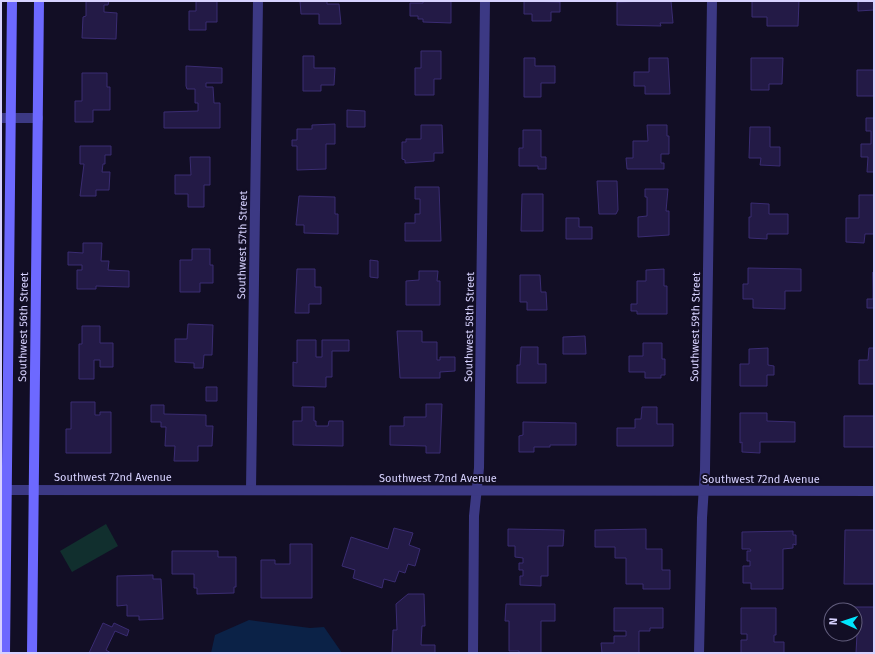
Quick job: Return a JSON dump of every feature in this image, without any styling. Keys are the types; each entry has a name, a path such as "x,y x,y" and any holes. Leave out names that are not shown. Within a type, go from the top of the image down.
{"main road":[{"name":"Southwest 56th Street","path":"5,653 4,490 6,118 12,1"},
{"name":"Southwest 56th Street","path":"32,653 39,1"}],"street":[{"name":"Southwest 57th Street","path":"251,489 258,1"},
{"name":"Southwest 58th Street","path":"473,653 474,516 479,468 485,1"},
{"name":"Southwest 59th Street","path":"699,653 704,491 712,1"},
{"path":"6,118 38,118"},
{"name":"Southwest 72nd Avenue","path":"4,490 251,489 874,491"}],"green space":[{"path":"106,524 118,546 72,572 60,551"}],"water":[{"path":"249,620 310,628 324,627 342,653 211,653 215,635"}],"building":[{"path":"86,1 109,1 108,5 104,5 104,12 117,13 116,39 82,38 83,17 86,16"},
{"path":"196,1 217,1 217,22 206,22 206,30 189,30 189,11 196,11"},
{"path":"300,1 327,1 327,4 339,4 341,24 319,24 319,14 301,14"},
{"path":"423,1 451,1 451,23 423,22 423,19 418,19 418,16 410,16 410,3 423,3"},
{"path":"524,1 560,2 560,12 551,12 551,21 532,21 532,14 524,14"},
{"path":"671,1 673,23 660,23 661,26 617,25 617,2"},
{"path":"752,1 799,1 798,26 767,26 767,17 752,17"},
{"path":"858,1 874,1 874,10 858,11"},
{"path":"421,51 441,51 441,79 434,79 434,95 415,95 415,68 421,68"},
{"path":"303,56 314,56 314,68 335,68 334,85 321,85 321,91 303,91"},
{"path":"524,58 535,58 535,66 555,66 555,83 541,83 541,97 524,97"},
{"path":"649,58 668,58 670,94 645,94 645,86 634,86 634,72 649,72"},
{"path":"751,58 783,58 782,84 769,84 769,90 751,90"},
{"path":"186,66 222,68 222,83 206,83 206,87 213,87 214,103 220,103 220,128 164,128 164,112 198,111 198,103 195,103 195,89 187,89 186,86"},
{"path":"857,70 874,70 874,96 857,96"},
{"path":"82,73 107,73 107,87 110,87 110,110 93,110 93,122 75,122 75,101 82,101"},
{"path":"347,110 365,111 365,127 347,127"},
{"path":"866,118 874,118 874,172 867,172 868,157 861,157 861,144 871,144 871,131 866,131"},
{"path":"335,124 335,144 326,144 326,169 297,170 297,146 292,146 292,140 297,140 297,129 312,129 312,125"},
{"path":"421,125 442,125 443,153 434,153 434,161 405,163 405,160 402,159 402,142 406,142 406,139 421,139"},
{"path":"647,125 667,125 667,136 669,136 669,154 661,154 661,163 664,163 664,169 627,169 626,158 633,158 633,141 648,141"},
{"path":"750,127 770,127 770,147 780,147 780,166 760,165 761,158 749,158"},
{"path":"523,130 541,130 541,157 546,157 546,169 538,169 538,166 519,166 519,148 523,148"},
{"path":"80,146 111,146 111,155 105,155 105,164 103,164 102,172 110,172 109,190 96,190 96,196 80,196 84,164 80,164"},
{"path":"190,157 210,157 210,185 204,185 204,207 188,207 188,194 175,194 175,175 191,175"},
{"path":"597,181 617,181 618,210 616,214 599,214"},
{"path":"415,187 439,187 441,241 405,241 405,223 415,223 415,214 420,214 420,199 415,199"},
{"path":"645,189 668,189 666,211 669,211 669,235 638,237 638,217 647,216 647,197 645,197"},
{"path":"522,194 543,194 543,231 521,231"},
{"path":"859,195 874,195 874,234 865,234 864,243 846,242 846,218 859,218"},
{"path":"299,196 335,197 335,214 338,214 338,234 304,233 304,225 296,225"},
{"path":"751,203 769,204 769,214 788,214 788,234 767,234 767,239 749,238"},
{"path":"566,218 579,218 579,227 592,227 592,239 566,239"},
{"path":"83,243 102,243 101,261 109,261 108,270 129,271 129,287 96,286 96,289 77,289 77,270 82,270 82,265 68,265 68,252 83,253"},
{"path":"192,249 210,249 210,265 213,265 213,283 200,283 200,292 180,292 180,260 192,260"},
{"path":"370,260 378,261 378,278 370,277"},
{"path":"748,268 801,269 801,291 785,291 785,309 753,308 753,299 743,299 743,284 748,284"},
{"path":"297,269 315,269 315,287 321,287 321,304 309,304 309,313 295,313"},
{"path":"664,269 664,286 667,286 667,314 637,314 637,311 631,311 631,304 637,304 637,281 646,281 646,270"},
{"path":"419,271 438,271 437,281 440,281 440,305 406,305 406,281 419,280"},
{"path":"873,272 874,308 867,308 867,299 873,299"},
{"path":"520,275 540,275 541,292 546,292 547,310 527,310 527,302 520,302"},
{"path":"188,324 213,325 212,355 204,355 203,368 194,368 194,363 175,362 175,339 187,339"},
{"path":"82,326 100,326 100,343 113,343 113,367 100,367 100,360 94,360 94,379 79,379 79,344 82,344"},
{"path":"397,331 422,331 422,342 437,342 437,360 440,360 440,357 455,357 455,371 440,372 440,378 400,378"},
{"path":"585,336 586,354 563,354 563,337"},
{"path":"297,340 316,340 316,357 322,357 322,340 349,340 349,351 332,351 332,377 326,377 326,387 293,386 293,362 297,363"},
{"path":"643,343 662,343 662,359 665,359 665,375 661,375 661,378 645,378 645,372 629,372 629,356 643,356"},
{"path":"521,347 538,347 538,364 546,364 546,383 517,383 517,365 520,365"},
{"path":"768,348 768,365 774,366 774,375 767,375 767,386 740,386 740,364 749,364 749,349"},
{"path":"869,348 874,348 874,384 859,384 859,360 868,360"},
{"path":"206,387 217,387 217,401 206,401"},
{"path":"71,402 95,402 95,415 100,415 100,412 111,412 111,453 66,453 66,429 71,429"},
{"path":"426,404 442,404 440,453 426,453 426,446 390,445 390,426 404,426 404,417 426,417"},
{"path":"151,405 164,405 164,414 206,415 206,426 213,426 212,446 198,446 198,461 174,461 175,446 165,446 166,427 161,427 161,422 151,422"},
{"path":"302,407 314,407 314,421 316,421 316,426 328,426 329,421 343,421 343,446 293,445 293,421 302,421"},
{"path":"642,407 657,407 657,424 673,424 673,446 617,446 617,428 635,428 635,419 641,419"},
{"path":"740,413 767,413 767,421 795,422 795,442 760,442 760,453 742,452 742,442 740,443"},
{"path":"844,416 874,416 874,447 844,447"},
{"path":"523,422 576,423 576,445 550,445 550,447 534,447 534,452 519,452 519,436 523,435"},
{"path":"394,528 413,533 409,545 420,549 415,566 408,564 405,573 399,571 395,582 384,579 382,588 353,578 355,570 342,566 351,537 388,549"},
{"path":"508,529 564,530 563,546 548,546 548,576 541,576 541,586 520,585 520,576 523,576 523,570 519,570 519,563 523,563 523,558 515,557 515,546 508,546"},
{"path":"646,529 646,549 662,549 662,570 670,570 670,589 643,589 643,584 626,584 626,558 615,558 615,547 595,547 595,530"},
{"path":"845,530 874,530 874,584 844,584"},
{"path":"793,531 793,535 796,535 796,545 793,544 793,548 783,549 783,589 751,589 751,583 743,583 743,566 750,566 750,561 747,561 747,551 751,551 750,549 742,549 742,532"},
{"path":"290,544 312,544 312,598 261,598 261,560 275,560 275,564 290,564"},
{"path":"172,551 218,551 218,557 236,557 236,587 234,587 234,593 197,594 197,588 194,588 194,574 172,574"},
{"path":"153,575 153,579 161,579 163,619 139,620 139,616 127,616 127,605 117,606 117,576"},
{"path":"408,594 424,594 425,626 422,626 421,645 435,645 435,653 392,653 393,630 397,630 396,604"},
{"path":"506,604 555,604 555,621 541,621 541,653 519,653 519,651 509,651 509,621 505,621"},
{"path":"863,607 874,607 874,653 856,653 857,642 863,642"},
{"path":"614,608 663,608 663,628 650,628 650,631 639,631 639,653 602,653 601,643 614,643 614,636 626,636 626,631 614,631"},
{"path":"741,608 776,608 776,635 774,635 774,642 784,642 784,653 741,653 741,640 747,640 747,634 741,634"},
{"path":"103,623 112,627 114,623 129,630 127,636 115,631 106,650 111,653 89,653"}]}
